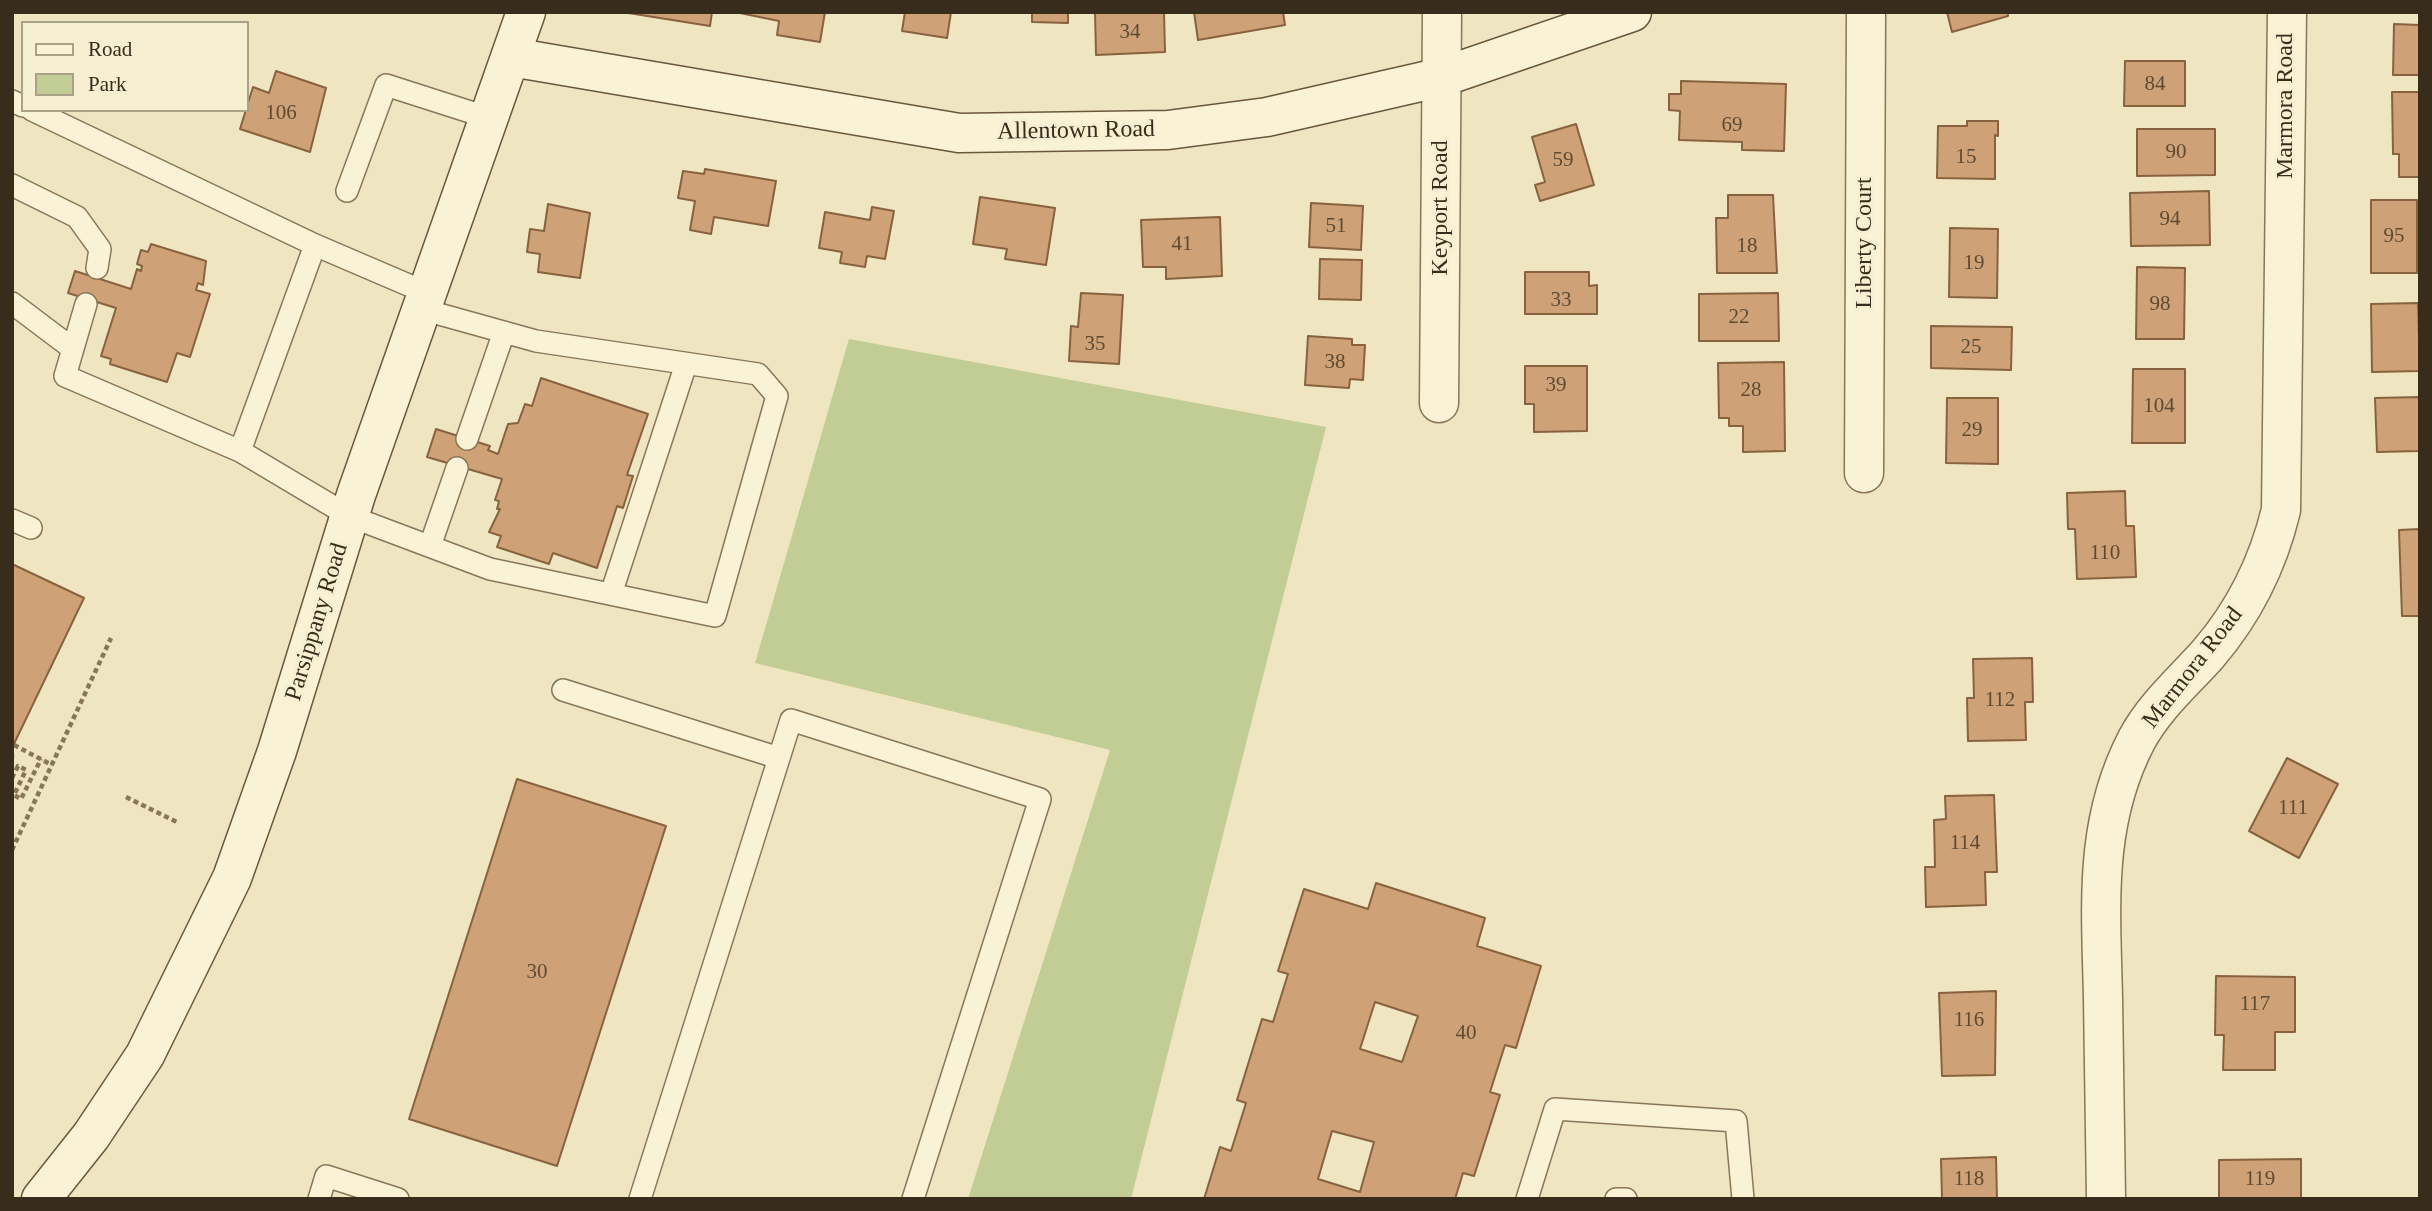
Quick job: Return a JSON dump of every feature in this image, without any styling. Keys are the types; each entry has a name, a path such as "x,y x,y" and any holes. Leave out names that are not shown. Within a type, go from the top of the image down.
{"street":[{"name":"Parsippany Road","path":"41,1199 105,1116 145,1055 232,877 277,751 349,516 526,12"},
{"name":"Keyport Road","path":"1439,403 1442,12"},
{"name":"Allentown Road","path":"511,57 959,133 1168,130 1267,117 1442,77 1632,12"},
{"name":"Liberty Court","path":"1864,473 1866,12"},
{"name":"Marmora Road","path":"2106,1199 2101,873 2107,818 2117,784 2138,738 2167,696 2208,654 2245,603 2264,570 2281,510 2287,12"}],"lane":[{"path":"347,191 386,85 489,118"},
{"path":"36,112 315,245 424,301 503,332 536,341 758,374 776,396 715,616 490,569 349,516 240,451 65,376 86,304"},
{"path":"12,185 77,217 100,250 97,268"},
{"path":"240,451 315,245"},
{"path":"16,306 73,349"},
{"path":"467,439 503,332"},
{"path":"611,594 686,364"},
{"path":"430,546 457,468"},
{"path":"563,690 779,758"},
{"path":"640,1199 791,720 1040,799 913,1199"},
{"path":"1527,1199 1555,1109 1736,1121 1742,1199"},
{"path":"319,1199 326,1176 398,1199"},
{"path":"1616,1199 1626,1199"}],"path":[{"path":"12,850 111,638"},
{"path":"14,745 52,765"},
{"path":"12,778 18,766 26,770 14,795 21,799 41,759"},
{"path":"126,797 179,823"}],"green space":[{"path":"849,339 1326,427 1131,1199 968,1199 1110,750 755,663"}],"building":[{"path":"622,12 712,12 710,26"},
{"path":"735,12 825,12 820,42 777,35 779,21"},
{"path":"905,12 951,12 947,38 902,31"},
{"path":"1032,12 1068,12 1068,23 1032,22"},
{"path":"1095,12 1164,12 1165,52 1096,55"},
{"path":"1194,12 1283,12 1285,25 1198,40"},
{"path":"1947,12 2008,12 2008,16 1952,32"},
{"path":"2394,24 2420,25 2420,75 2393,75"},
{"path":"2125,61 2185,61 2185,106 2124,106"},
{"path":"276,71 326,88 310,152 240,129 245,112 248,112 253,87 269,93"},
{"path":"1681,81 1786,84 1784,151 1742,150 1742,142 1679,140 1680,111 1669,110 1669,94 1681,94"},
{"path":"2392,92 2420,92 2420,177 2399,177 2399,154 2393,154"},
{"path":"1967,121 1998,121 1998,136 1995,135 1995,179 1937,178 1938,126 1967,126"},
{"path":"1576,124 1594,185 1540,201 1535,185 1545,182 1532,137"},
{"path":"2137,129 2215,129 2215,175 2137,176"},
{"path":"705,169 776,181 768,226 714,217 711,234 690,230 695,201 678,198 683,171 704,174"},
{"path":"2209,191 2210,245 2131,246 2130,193"},
{"path":"1728,195 1773,195 1777,273 1717,273 1716,218 1728,218"},
{"path":"980,197 1055,208 1046,265 1005,259 1007,249 973,244"},
{"path":"2371,200 2417,200 2417,273 2371,273"},
{"path":"1311,203 1363,206 1361,250 1309,247"},
{"path":"548,204 590,213 580,278 538,272 540,254 527,252 530,229 544,231"},
{"path":"872,207 894,211 885,259 867,256 865,267 840,263 842,252 819,248 825,212 870,220"},
{"path":"1220,217 1222,276 1166,279 1166,267 1143,267 1141,220"},
{"path":"1950,228 1998,229 1997,298 1949,297"},
{"path":"151,244 206,261 203,285 198,283 196,290 210,294 190,357 177,353 167,382 110,364 111,359 101,356 116,308 68,293 75,271 131,289 137,269 141,271 142,266 137,264 141,250 148,252"},
{"path":"1320,259 1362,260 1361,300 1319,299"},
{"path":"2137,267 2185,268 2184,339 2136,339"},
{"path":"1525,272 1589,272 1589,286 1597,285 1597,314 1525,314"},
{"path":"1081,293 1123,295 1119,364 1069,361 1071,326 1078,327"},
{"path":"1778,293 1779,341 1699,341 1699,294"},
{"path":"2418,303 2420,371 2372,372 2371,304"},
{"path":"1931,326 2012,327 2011,370 1931,368"},
{"path":"1308,336 1352,339 1352,345 1365,345 1363,380 1350,379 1349,388 1305,385"},
{"path":"1784,362 1785,451 1743,452 1743,426 1729,426 1729,418 1719,418 1718,363"},
{"path":"1525,366 1587,366 1587,431 1534,432 1534,404 1525,404"},
{"path":"2133,369 2185,369 2185,443 2132,443"},
{"path":"541,378 648,414 627,475 633,476 623,508 617,506 597,568 553,553 549,564 497,547 501,536 489,532 500,509 497,509 499,501 495,500 502,479 427,457 436,429 490,446 488,450 498,454 508,424 518,423 525,404 532,406"},
{"path":"2420,397 2420,451 2377,452 2375,398"},
{"path":"1947,398 1998,398 1998,464 1946,463"},
{"path":"2125,491 2126,526 2134,526 2136,577 2077,579 2075,529 2068,529 2067,493"},
{"path":"2420,529 2420,616 2402,616 2399,530"},
{"path":"12,564 84,598 12,748"},
{"path":"2032,658 2033,702 2025,702 2026,740 1968,741 1967,698 1974,698 1973,659"},
{"path":"2287,758 2338,784 2299,858 2249,831"},
{"path":"517,779 666,826 557,1166 409,1119"},
{"path":"1994,795 1997,872 1985,872 1986,905 1926,907 1925,867 1935,867 1934,820 1946,819 1945,796"},
{"path":"1376,883 1485,918 1477,946 1541,966 1516,1048 1505,1045 1490,1092 1500,1095 1474,1176 1463,1173 1455,1199 1204,1199 1220,1147 1231,1151 1246,1103 1237,1100 1262,1019 1273,1022 1288,974 1278,971 1304,889 1368,909","holes":["1375,1002 1418,1016 1402,1062 1360,1049","1332,1131 1374,1142 1360,1192 1318,1179"]},
{"path":"2216,976 2295,977 2295,1032 2275,1032 2275,1070 2223,1070 2224,1035 2215,1035"},
{"path":"1996,991 1995,1075 1942,1076 1939,993"},
{"path":"1996,1157 1997,1199 1942,1199 1941,1159"},
{"path":"2301,1159 2301,1199 2219,1199 2219,1160"}]}
